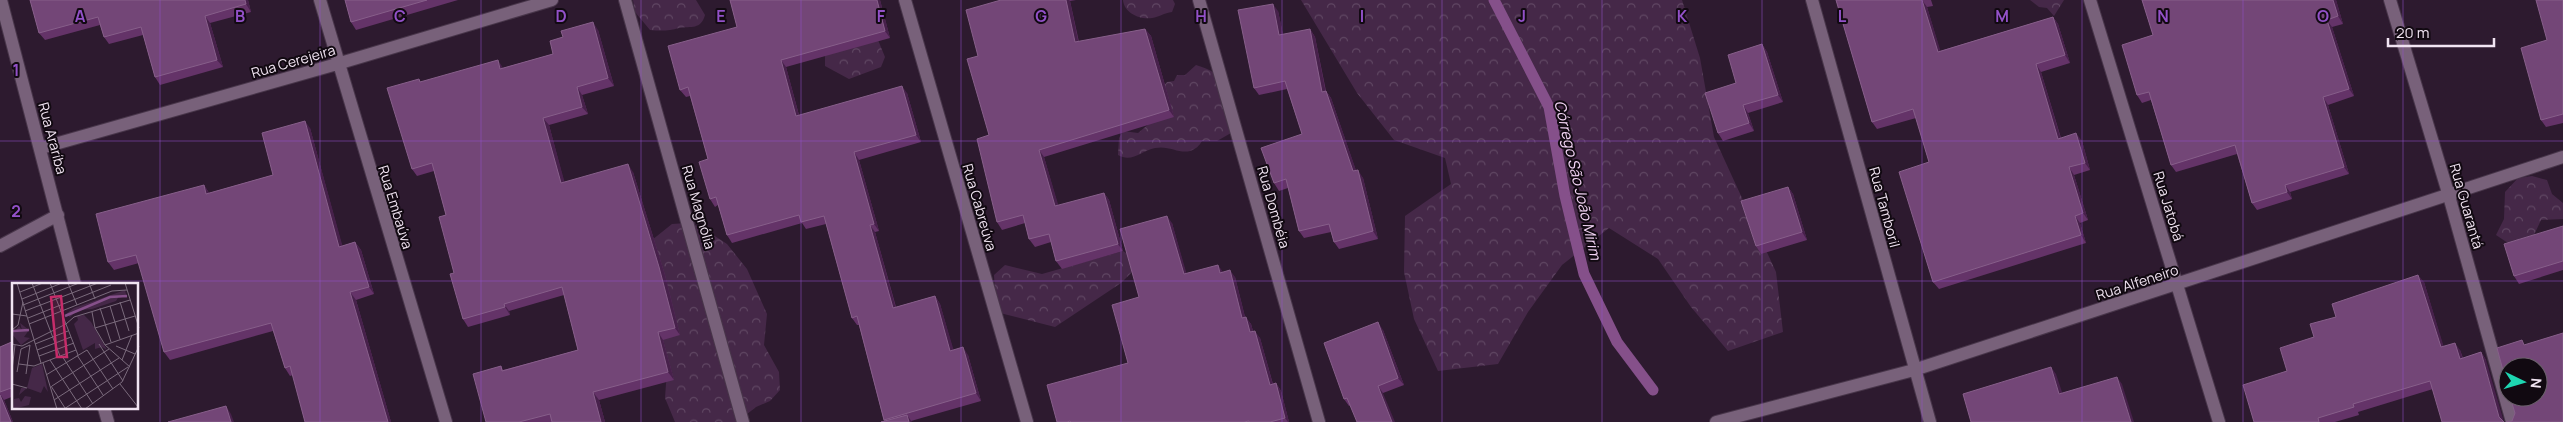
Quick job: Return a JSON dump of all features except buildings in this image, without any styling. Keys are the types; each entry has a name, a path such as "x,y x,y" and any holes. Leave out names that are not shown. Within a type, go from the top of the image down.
{"street":[{"name":"Rua Araríba","path":"1,0 58,215 74,283"},
{"name":"Rua Embaúva","path":"320,0 337,64 446,422"},
{"name":"Rua Cerejeira","path":"40,148 337,64 552,0"},
{"name":"Rua Magnólia","path":"625,0 744,422"},
{"name":"Rua Cabreúva","path":"904,0 1027,422"},
{"name":"Rua Dombéia","path":"1199,0 1319,422"},
{"name":"Rua Tamboril","path":"1812,0 1930,422"},
{"name":"Rua Jatobá","path":"2090,0 2219,422"},
{"name":"Rua Guarantá","path":"2390,0 2449,196 2512,422"},
{"name":"Rua Alfeneiro","path":"1716,422 1914,370 2178,285 2563,157"},
{"path":"0,246 58,215"}],"green space":[{"path":"633,0 696,0 705,15 701,23 695,26 665,31 650,30 635,12"},
{"path":"1123,0 1173,0 1175,4 1172,12 1143,18 1129,12"},
{"path":"1301,0 1682,0 1700,58 1714,137 1776,272 1783,332 1728,351 1691,307 1658,259 1609,228 1562,265 1528,312 1498,364 1438,371 1414,319 1404,272 1405,216 1451,184 1445,158 1394,140 1357,93"},
{"path":"2030,0 2064,0 2054,16 2047,8 2039,7"},
{"path":"878,40 885,57 881,67 849,79 825,66 825,54"},
{"path":"1196,65 1219,76 1230,90 1234,109 1231,133 1217,141 1202,141 1197,147 1186,152 1160,147 1128,158 1118,155 1119,138 1123,131 1138,133 1150,123 1162,88 1167,82 1174,81 1177,75 1185,75"},
{"path":"2532,176 2547,180 2552,194 2563,203 2563,219 2541,220 2534,235 2508,243 2496,235 2504,219 2505,192 2518,178"},
{"path":"687,223 701,227 727,244 747,269 767,314 764,345 779,372 780,390 770,401 756,407 737,422 675,422 665,398 667,370 647,244 672,224"},
{"path":"1123,251 1134,258 1132,272 1121,283 1055,327 996,312 994,275 1005,265 1042,274"}],"waterway":[{"name":"Córrego São João Mirim","path":"1494,0 1549,107 1565,196 1584,274 1617,342 1653,390"}]}
